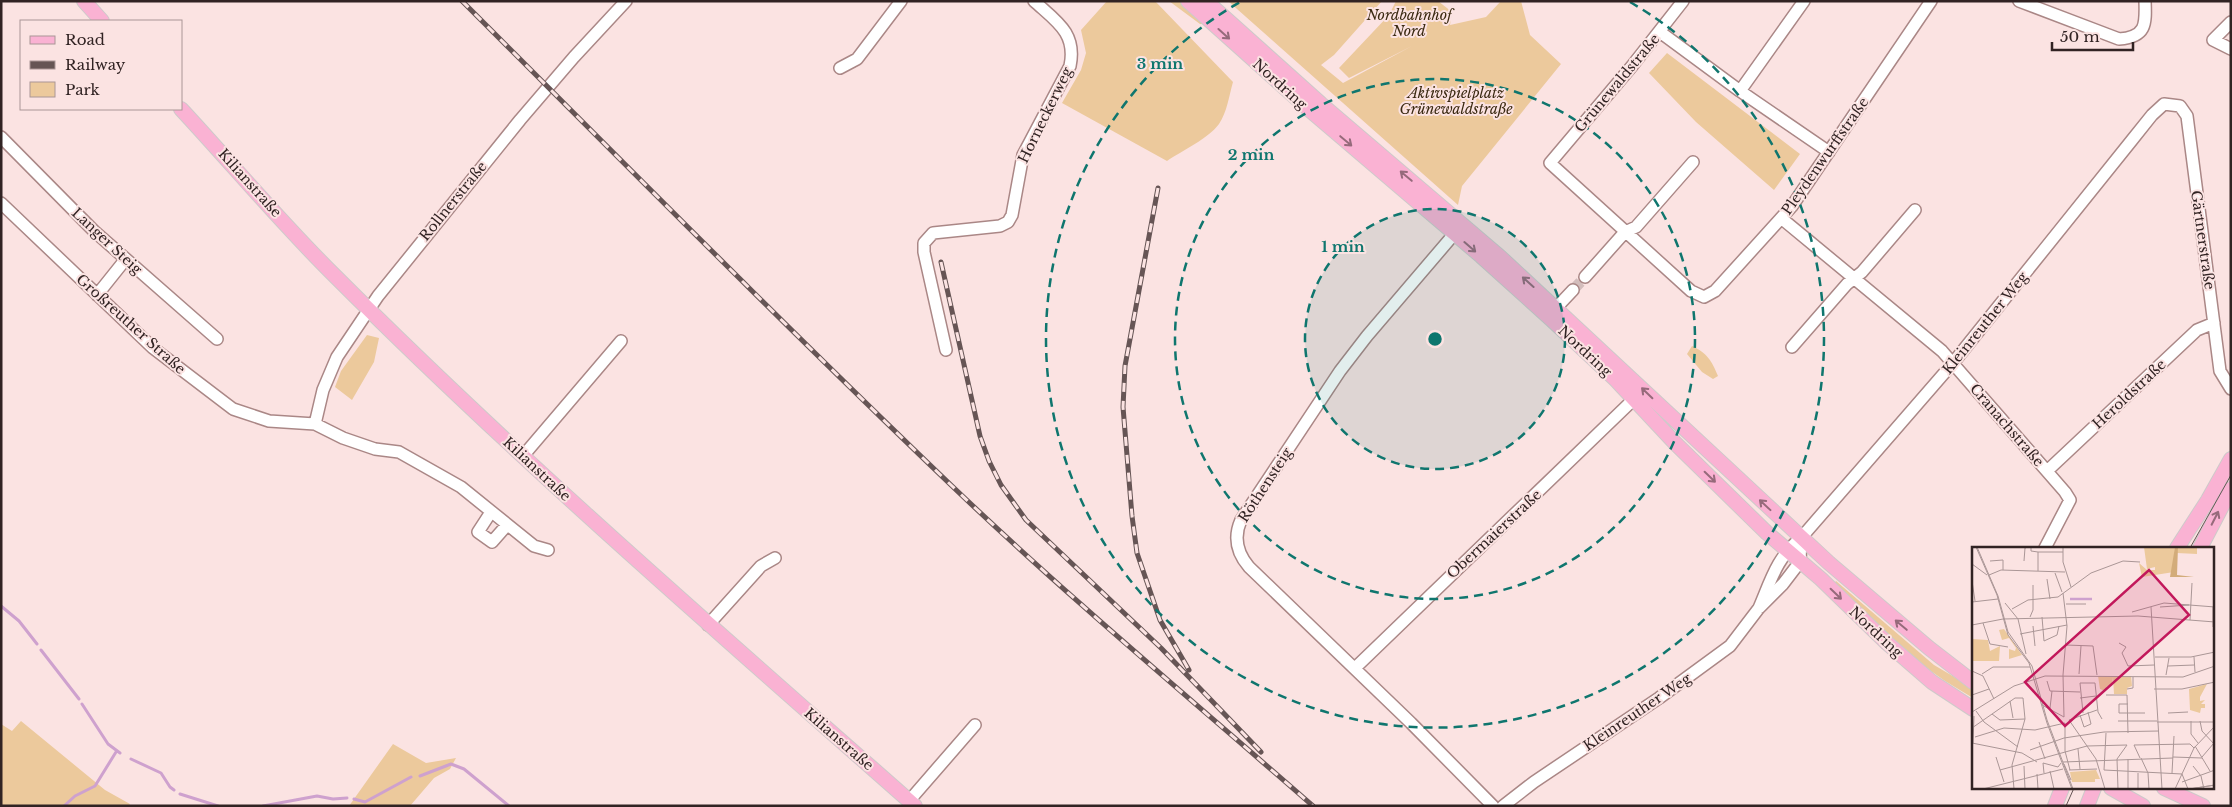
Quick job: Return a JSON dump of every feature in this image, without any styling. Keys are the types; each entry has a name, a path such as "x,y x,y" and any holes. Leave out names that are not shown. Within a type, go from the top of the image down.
{"main road":[{"path":"84,1 101,20"},
{"name":"Nordring","path":"1188,1 1312,112 1455,233 1552,320 1786,550 1912,665 1972,708"},
{"name":"Nordring","path":"1206,1 1321,104 1462,223 1556,308 1801,538 1903,627 1972,681"},
{"name":"Kilianstraße","path":"182,110 316,256 523,456 708,625 912,803"},
{"path":"2177,547 2208,500 2231,459"},
{"path":"2201,547 2231,489"},
{"path":"2055,806 2061,790"},
{"path":"2087,806 2093,790"},
{"path":"2115,790 2143,806"},
{"path":"2168,790 2203,806"}],"street":[{"name":"Rollnerstraße","path":"315,424 323,390 337,357 369,309 474,174 561,72 626,1"},
{"path":"840,68 857,59 901,1"},
{"name":"Horneckerweg","path":"946,350 924,252 924,243 933,233 1000,226 1008,222 1012,215 1023,155 1070,66 1072,49 1068,35 1034,1"},
{"name":"Grünewaldstraße","path":"1625,232 1550,164 1660,32 1682,1"},
{"path":"1740,91 1804,1"},
{"name":"Pleydenwurffstraße","path":"1625,232 1691,291 1704,297 1715,291 1781,218 1829,152 1930,1"},
{"path":"2019,1 2119,39 2133,38 2141,32 2146,22 2145,1"},
{"path":"2231,22 2213,40 2231,50"},
{"path":"1660,32 1740,91 1829,152"},
{"name":"Gärtnerstraße","path":"2164,104 2180,106 2187,116 2220,372 2231,389"},
{"name":"Kleinreuther Weg","path":"1759,608 1775,568 1786,550 1801,538 1953,363 2152,115 2164,104"},
{"name":"Langer Steig","path":"1,137 125,260 217,339"},
{"path":"1585,277 1625,232 1636,227 1693,162"},
{"name":"Großreuther Straße","path":"1,203 153,348 233,409 269,421 315,424 343,438 375,449 399,452 461,487 534,546 548,550"},
{"path":"1792,347 1847,284 1862,272 1916,210"},
{"name":"Cranachstraße","path":"1781,218 1953,363 2047,471 2070,500 2045,547"},
{"name":"Röthensteig","path":"1455,233 1378,323 1340,371 1238,526 1237,548 1241,558 1355,668 1493,806"},
{"path":"97,295 125,260"},
{"path":"1556,308 1572,290"},
{"name":"Heroldstraße","path":"2047,471 2197,330 2214,322"},
{"path":"523,456 621,341"},
{"name":"Obermaierstraße","path":"1355,668 1634,399"},
{"path":"491,512 478,532 492,542 507,525"},
{"path":"1800,561 1801,538"},
{"path":"708,625 761,566 775,558"},
{"name":"Kleinreuther Weg","path":"1503,806 1534,782 1719,655 1742,632 1759,608 1783,584 1800,561"},
{"path":"912,803 975,725"}],"green space":[{"path":"1107,1 1155,1 1233,82 1226,109 1215,129 1167,161 1062,103 1081,70 1086,53 1081,30"},
{"path":"1169,1 1181,1 1206,24 1200,24"},
{"path":"1228,1 1382,1 1334,55 1321,65 1343,83 1412,46 1349,78 1339,68 1389,15 1396,1 1438,1 1452,12 1450,25 1486,17 1501,1 1521,1 1530,35 1561,64 1462,186 1458,205"},
{"path":"1667,53 1800,154 1774,190 1696,122 1649,73"},
{"path":"367,335 379,338 374,362 352,400 335,387 341,371"},
{"path":"1692,346 1708,358 1718,376 1713,379 1702,372 1687,354"},
{"path":"1836,581 1934,665 1972,687 1972,697 1914,659 1833,585"},
{"path":"21,721 105,790 130,804 129,806 1,805 1,724 12,731"},
{"path":"393,744 426,763 456,758 450,769 434,778 410,806 349,806"}],"waterway":[{"path":"1,606 19,621 37,644"},
{"path":"41,650 79,699"},
{"path":"82,704 108,744 120,753"},
{"path":"64,806 75,796 95,786 116,752"},
{"path":"131,759 161,773 174,790"},
{"path":"420,776 451,764 464,769 509,806"},
{"path":"354,799 365,802 411,777"},
{"path":"180,794 218,806"},
{"path":"263,806 317,796 333,799 347,798"}],"tunnel":[{"path":"1573,290 1585,277"}],"tram line":[{"path":"2191,547 2231,475"},
{"path":"2066,806 2073,790"}],"railway":[{"path":"462,1 767,306 952,486 1085,608 1313,806"},
{"path":"1158,188 1125,366 1123,407 1137,553 1160,620 1189,670"},
{"path":"941,262 980,436 989,461 1001,485 1026,520 1161,648 1261,752"}],"park label":[{"name":"Nordbahnhof Nord","path":"1409,24"},
{"name":"Aktivspielplatz Grünewaldstraße","path":"1456,102"}]}
